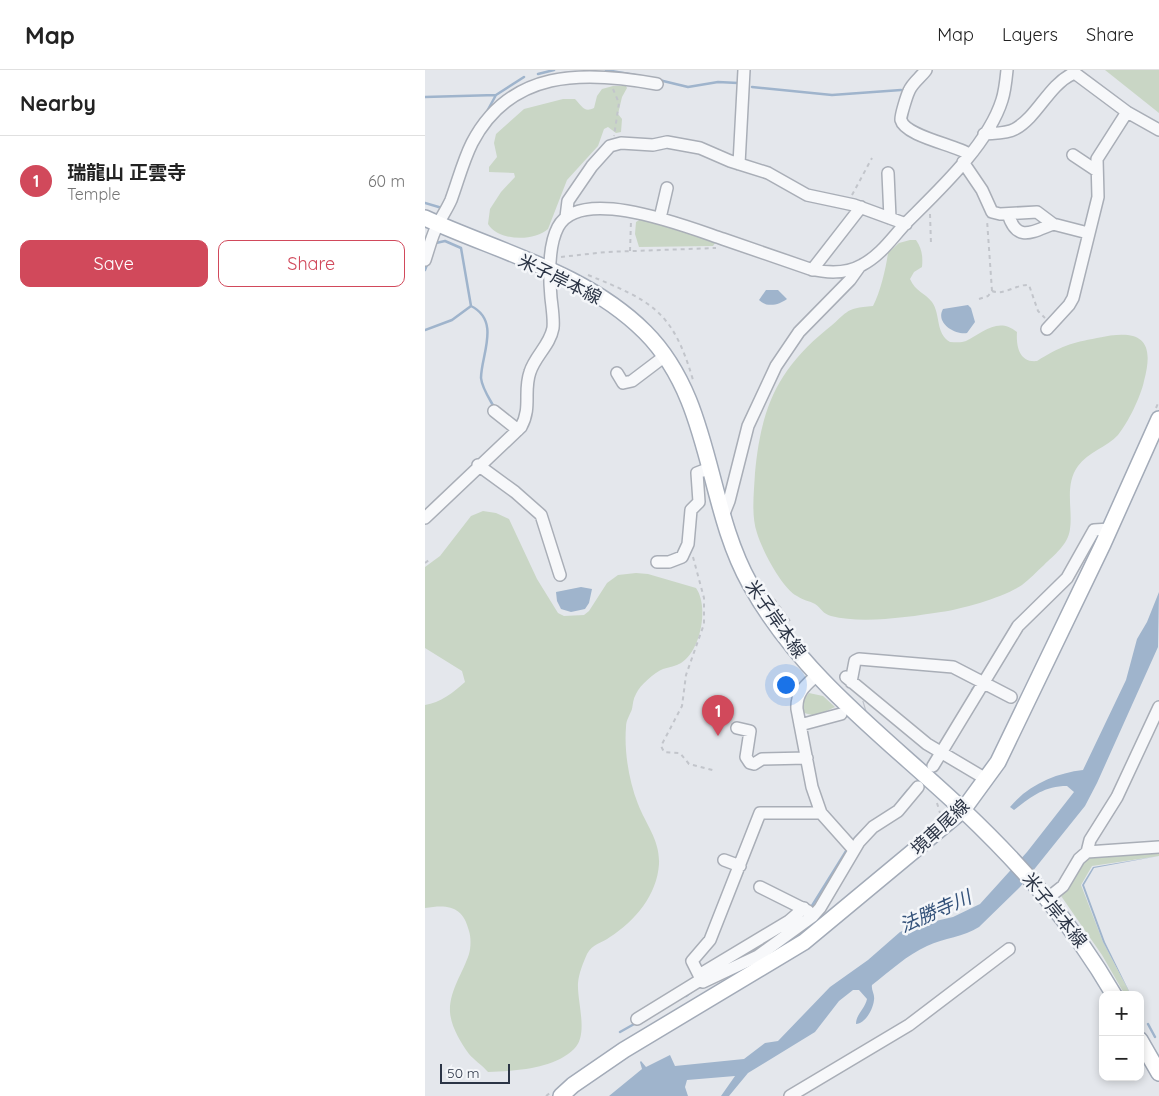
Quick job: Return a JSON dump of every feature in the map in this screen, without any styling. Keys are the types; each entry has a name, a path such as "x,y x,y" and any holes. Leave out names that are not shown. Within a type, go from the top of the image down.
{"main road":[{"name":"米子岸本線","path":"431,221 551,264 621,311 647,334 665,356 692,406 723,516 742,570 781,633 817,675 882,739 968,815 1044,893 1090,954 1112,991"},
{"name":"境車尾線","path":"561,1096 573,1085 624,1050 761,961 804,942 968,815 986,779 998,762 1110,529 1159,419"},
{"path":"1144,1047 1159,1073"}],"street":[{"path":"739,164 744,70"},
{"path":"926,70 909,90 901,114 901,122 908,129 919,135 957,147 966,158 992,212 1008,214 1037,212 1053,224 1088,233"},
{"path":"566,217 593,210 632,211 660,218 812,270 838,272 860,266 882,251 930,201 984,134 1002,100 1007,70"},
{"path":"984,134 1015,130 1060,82 1072,72 1127,112 1159,130"},
{"path":"425,260 431,221 446,213 471,144 497,104 532,81 562,75 611,76 657,84"},
{"path":"1049,326 1069,305 1073,298 1098,197 1097,159 1127,112"},
{"path":"425,518 478,465 518,430 528,412 529,374 553,327 551,264 556,231 566,217 569,201 603,151 621,143 653,144 667,142 700,148 739,164 768,173 807,195 861,207 906,224"},
{"path":"1073,155 1097,171"},
{"path":"888,172 890,218"},
{"path":"660,218 667,188"},
{"path":"812,270 861,207"},
{"path":"1008,214 1013,228 1020,232 1033,231 1053,224"},
{"path":"723,516 729,501 748,426 776,366 799,332 850,280 860,266"},
{"path":"617,373 623,383 632,381 665,356"},
{"path":"494,411 518,430"},
{"path":"478,465 515,492 541,515 560,575"},
{"path":"663,558 682,557 687,547 689,516 699,502 697,474 710,468"},
{"path":"933,766 943,753 949,736 1018,626 1067,578 1094,530 1110,529"},
{"path":"986,779 927,744 870,704 848,679 855,661 859,659 953,667 1011,697"},
{"path":"817,675 800,692 797,699 812,786 821,813 851,847"},
{"path":"1044,893 1063,886 1079,860 1087,852 1090,840 1117,797 1159,707"},
{"path":"800,725 841,714"},
{"path":"737,728 749,730 746,757 750,763 754,764 762,759 807,758"},
{"path":"637,1019 789,921 820,908 851,847 873,828 898,811 918,787"},
{"path":"808,912 761,961 703,982 692,961 710,940 760,813 821,813"},
{"path":"1087,852 1159,847"},
{"path":"724,860 740,866"},
{"path":"760,887 808,912"},
{"path":"790,1096 909,1025 1009,949"}],"path":[{"path":"613,88 619,103 613,145"},
{"path":"848,204 872,158"},
{"path":"930,201 931,244"},
{"path":"979,299 988,296 992,291 991,254 986,228 988,207"},
{"path":"630,252 632,211"},
{"path":"551,264 630,252 718,248"},
{"path":"992,291 999,293 1022,285 1029,285 1038,311 1049,326"},
{"path":"687,547 694,559 703,592 704,624 686,675 682,706 661,746 664,752 680,753 693,766 716,771"},
{"path":"425,563 429,560"},
{"path":"769,592 791,623"},
{"path":"936,799 939,817"}],"green space":[{"path":"1105,70 1159,70 1159,113"},
{"path":"613,86 626,86 627,88 622,97 618,114 622,119 621,132 616,133 608,127 604,129 598,146 567,180 548,229 542,233 525,238 500,234 493,230 488,224 490,209 501,192 515,177 514,173 489,172 489,167 497,157 494,143 496,134 524,109 563,99 575,99 588,110 594,108 597,96 602,89"},
{"path":"641,219 715,243 713,246 639,247 635,234 636,222"},
{"path":"916,240 921,250 922,267 914,272 910,279 932,302 937,312 942,334 950,342 964,342 997,326 1010,327 1017,332 1018,347 1022,356 1031,361 1037,361 1060,348 1080,342 1111,335 1133,336 1145,346 1147,354 1144,381 1134,409 1118,435 1082,461 1074,473 1070,489 1070,529 1064,545 1022,585 983,602 941,612 871,620 831,616 815,604 801,599 791,592 773,568 760,540 755,526 753,504 755,473 762,430 774,393 795,361 809,345 847,312 856,308 873,306 886,266 888,253 899,243"},
{"path":"483,511 496,513 509,519 537,579 558,613 564,616 584,615 589,611 607,583 618,575 636,573 648,574 696,588 702,606 701,628 694,649 681,663 659,671 644,683 635,696 626,724 627,756 632,786 638,804 655,840 659,855 657,875 649,897 628,923 589,950 587,954 581,968 578,983 581,1035 574,1049 556,1061 534,1068 488,1072 466,1049 452,1023 450,1012 452,997 470,951 470,936 466,923 463,916 453,909 441,906 425,908 425,705 441,699 465,682 462,671 425,648 425,567 440,556 471,516"},
{"path":"809,693 823,696 835,707 816,716 804,713 802,701"},
{"path":"1159,850 1159,856 1092,866 1081,885 1103,942 1129,991 1123,991 1102,955 1059,893 1084,858"}],"water":[{"path":"766,290 778,290 787,299 777,304 766,304 759,300"},
{"path":"968,305 971,308 975,322 967,333 957,332 947,327 942,319 943,309"},
{"path":"581,587 592,589 589,603 585,609 571,612 561,609 557,601 556,592"},
{"path":"1159,592 1158,647 1085,806 1020,887 979,927 967,933 927,946 892,969 872,985 874,998 872,1007 866,1018 856,1024 857,1017 867,999 859,990 853,990 839,1001 815,1032 748,1073 729,1096 721,1096 735,1076 687,1080 685,1087 688,1096 609,1096 642,1069 641,1061 646,1067 670,1055 675,1066 744,1059 765,1043 778,1041 830,987 868,960 900,932 914,926 953,917 980,904 1027,852 1074,792 1067,786 1059,786 1045,790 1014,810 1010,807 1025,792 1043,781 1083,770 1126,680 1137,639 1147,622"},
{"path":"1159,856 1094,868 1084,885 1105,942 1129,991 1103,942 1082,885 1093,867"}],"waterway":[{"path":"538,74 554,70"},
{"path":"606,70 646,77"},
{"path":"485,115 496,95 524,77"},
{"path":"659,80 688,87 718,82 738,83"},
{"path":"752,87 832,95 901,90"},
{"path":"425,97 496,95"},
{"path":"425,203 442,208"},
{"path":"425,330 452,320 471,306 461,248 445,241 436,243"},
{"path":"425,270 428,262"},
{"path":"471,306 480,312 485,320 487,339 481,378 484,389 494,407"},
{"path":"972,690 976,685"},
{"path":"899,801 908,790"},
{"path":"855,838 869,824"},
{"path":"810,909 848,848"},
{"path":"686,996 691,992"},
{"path":"620,1032 636,1023"},
{"path":"1148,1024 1155,1037"}],"tunnel":[{"path":"848,711 865,706"}],"place":[{"name":"瑞龍山 正雲寺","path":"718,736"}],"water label":[{"name":"法勝寺川","path":"935,911"}]}
